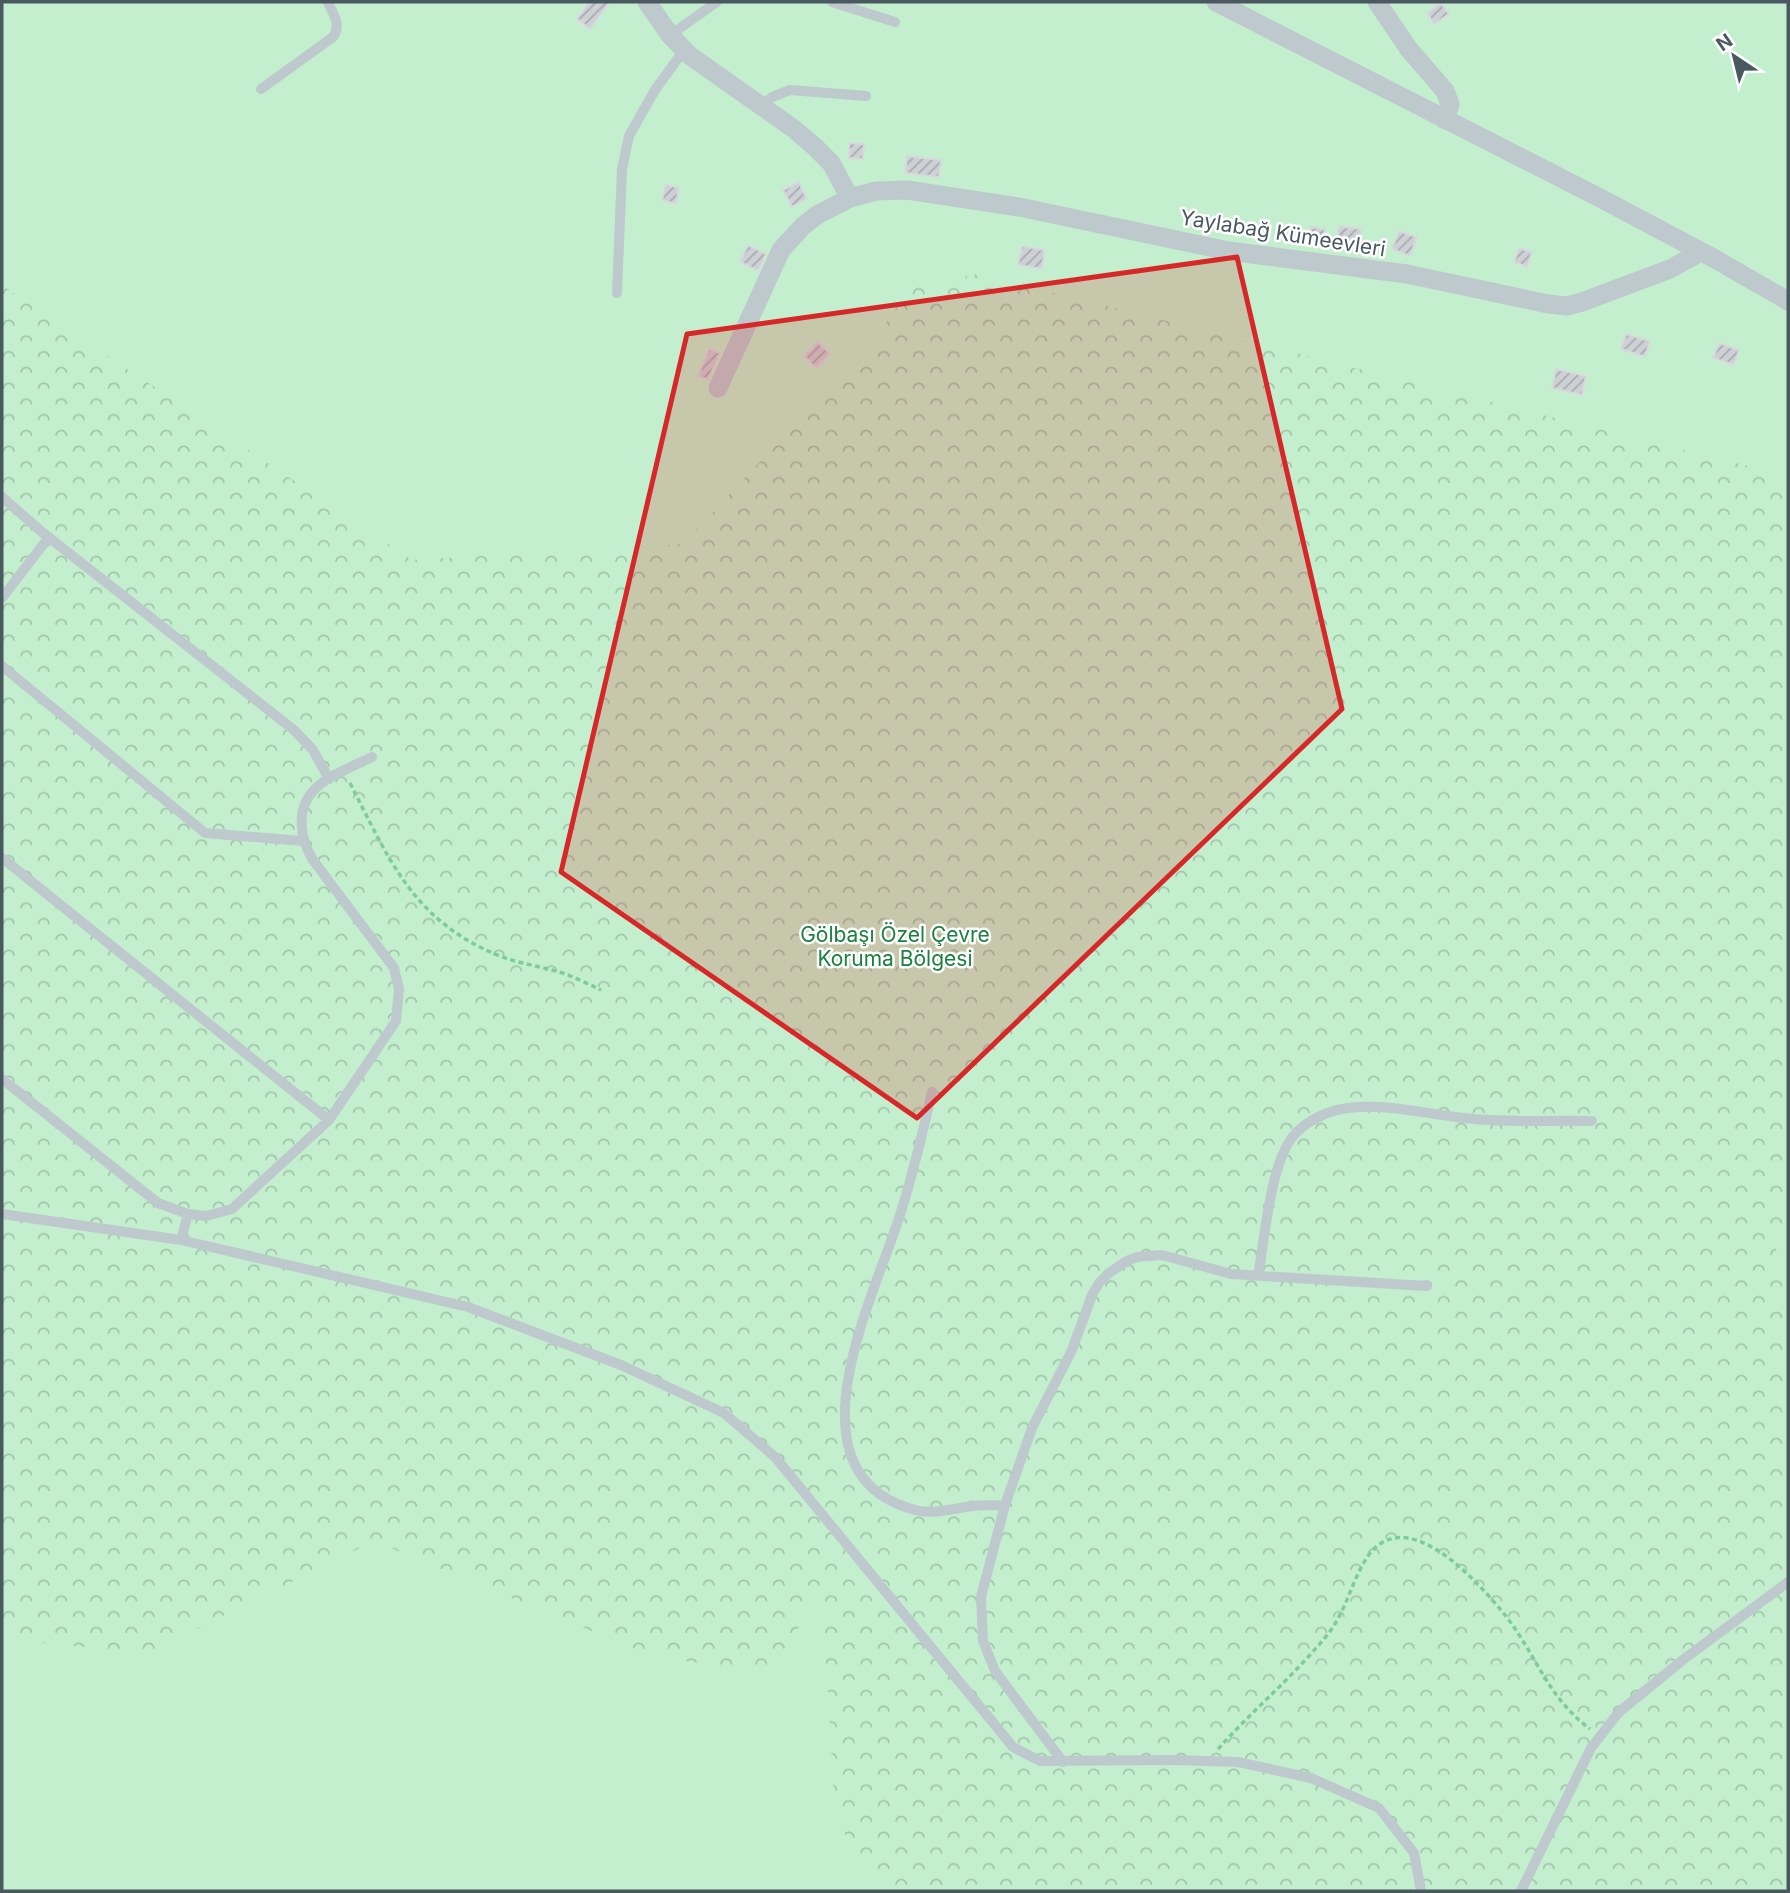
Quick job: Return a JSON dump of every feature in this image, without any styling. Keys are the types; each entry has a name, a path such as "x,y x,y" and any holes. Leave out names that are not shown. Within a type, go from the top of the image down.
{"street":[{"path":"647,2 684,50 815,147 831,163 850,198"},
{"path":"1216,2 1701,252 1788,301"},
{"path":"1377,2 1409,48 1445,91 1450,104 1446,120"},
{"name":"Yaylabağ Kümeevleri","path":"718,388 781,250 817,215 850,198 892,189 1056,213 1229,251 1407,274 1567,306 1670,269 1701,252"}],"lane":[{"path":"261,89 333,37 338,23 328,2"},
{"path":"670,35 717,2"},
{"path":"832,2 895,22"},
{"path":"617,293 622,169 629,136 655,90 684,50"},
{"path":"761,106 772,97 790,90 866,96"},
{"path":"2,497 294,730 313,750 329,779"},
{"path":"2,598 49,537"},
{"path":"2,666 205,833 303,841"},
{"path":"2,1079 158,1203 188,1214 212,1216 232,1209 329,1120 391,1031 398,1011 400,989 388,958 313,860 303,841 301,819 315,789 372,757"},
{"path":"2,858 329,1120"},
{"path":"932,1092 899,1219 851,1358 846,1406 850,1454 863,1477 882,1494 917,1511 929,1513 974,1506 1005,1505"},
{"path":"1258,1276 1279,1161 1295,1134 1316,1118 1346,1108 1394,1108 1504,1121 1592,1121"},
{"path":"2,1214 181,1240 468,1307 621,1366 724,1413 775,1457 1013,1747 1040,1761 1238,1762 1311,1778 1379,1808 1414,1853 1421,1891"},
{"path":"181,1240 188,1214"},
{"path":"1063,1762 1003,1686 995,1671 983,1640 981,1597 1005,1505 1032,1428 1072,1350 1092,1296 1109,1273 1137,1257 1162,1255 1231,1274 1427,1286"},
{"path":"1521,1891 1585,1759 1619,1712 1684,1659 1788,1582"}],"path":[{"path":"344,771 389,861 413,894 444,924 496,955 555,971 601,990"},
{"path":"1214,1761 1218,1748 1332,1630 1344,1609 1352,1583 1368,1556 1382,1544 1399,1538 1424,1542 1475,1578 1507,1618 1557,1698 1600,1736"}],"highlighted area":[{"path":"1237,257 1342,709 917,1118 561,872 687,334"}],"green space":[{"name":"Gölbaşı Özel Çevre Koruma Bölgesi","path":"2,2 1788,2 1788,1891 2,1891"},
{"name":"Gölbaşı Özel Çevre Koruma Bölgesi","path":"978,274 1788,476 1788,1199 1775,1255 1788,1258 1788,1891 889,1891 855,1855 835,1813 822,1593 769,1672 654,1657 374,1541 148,1653 2,1639 2,285 412,560 683,544 879,334 909,288"}],"building":[{"path":"589,2 610,2 590,29 577,19"},
{"path":"1441,3 1449,14 1434,24 1427,13"},
{"path":"849,143 864,144 863,159 849,158"},
{"path":"907,156 941,160 939,177 905,173"},
{"path":"799,182 807,199 792,207 783,190"},
{"path":"666,184 679,188 676,204 662,200"},
{"path":"1339,226 1361,229 1359,246 1336,244"},
{"path":"1311,227 1325,229 1322,244 1308,242"},
{"path":"1399,231 1417,237 1410,256 1392,249"},
{"path":"748,245 766,254 758,271 740,262"},
{"path":"1022,246 1045,250 1042,269 1018,265"},
{"path":"1519,248 1532,252 1527,267 1514,262"},
{"path":"1626,334 1650,341 1645,357 1621,349"},
{"path":"818,342 830,354 816,368 804,356"},
{"path":"1719,343 1739,350 1734,365 1713,358"},
{"path":"709,349 720,353 708,380 698,376"},
{"path":"1556,369 1586,376 1582,395 1552,388"}]}
